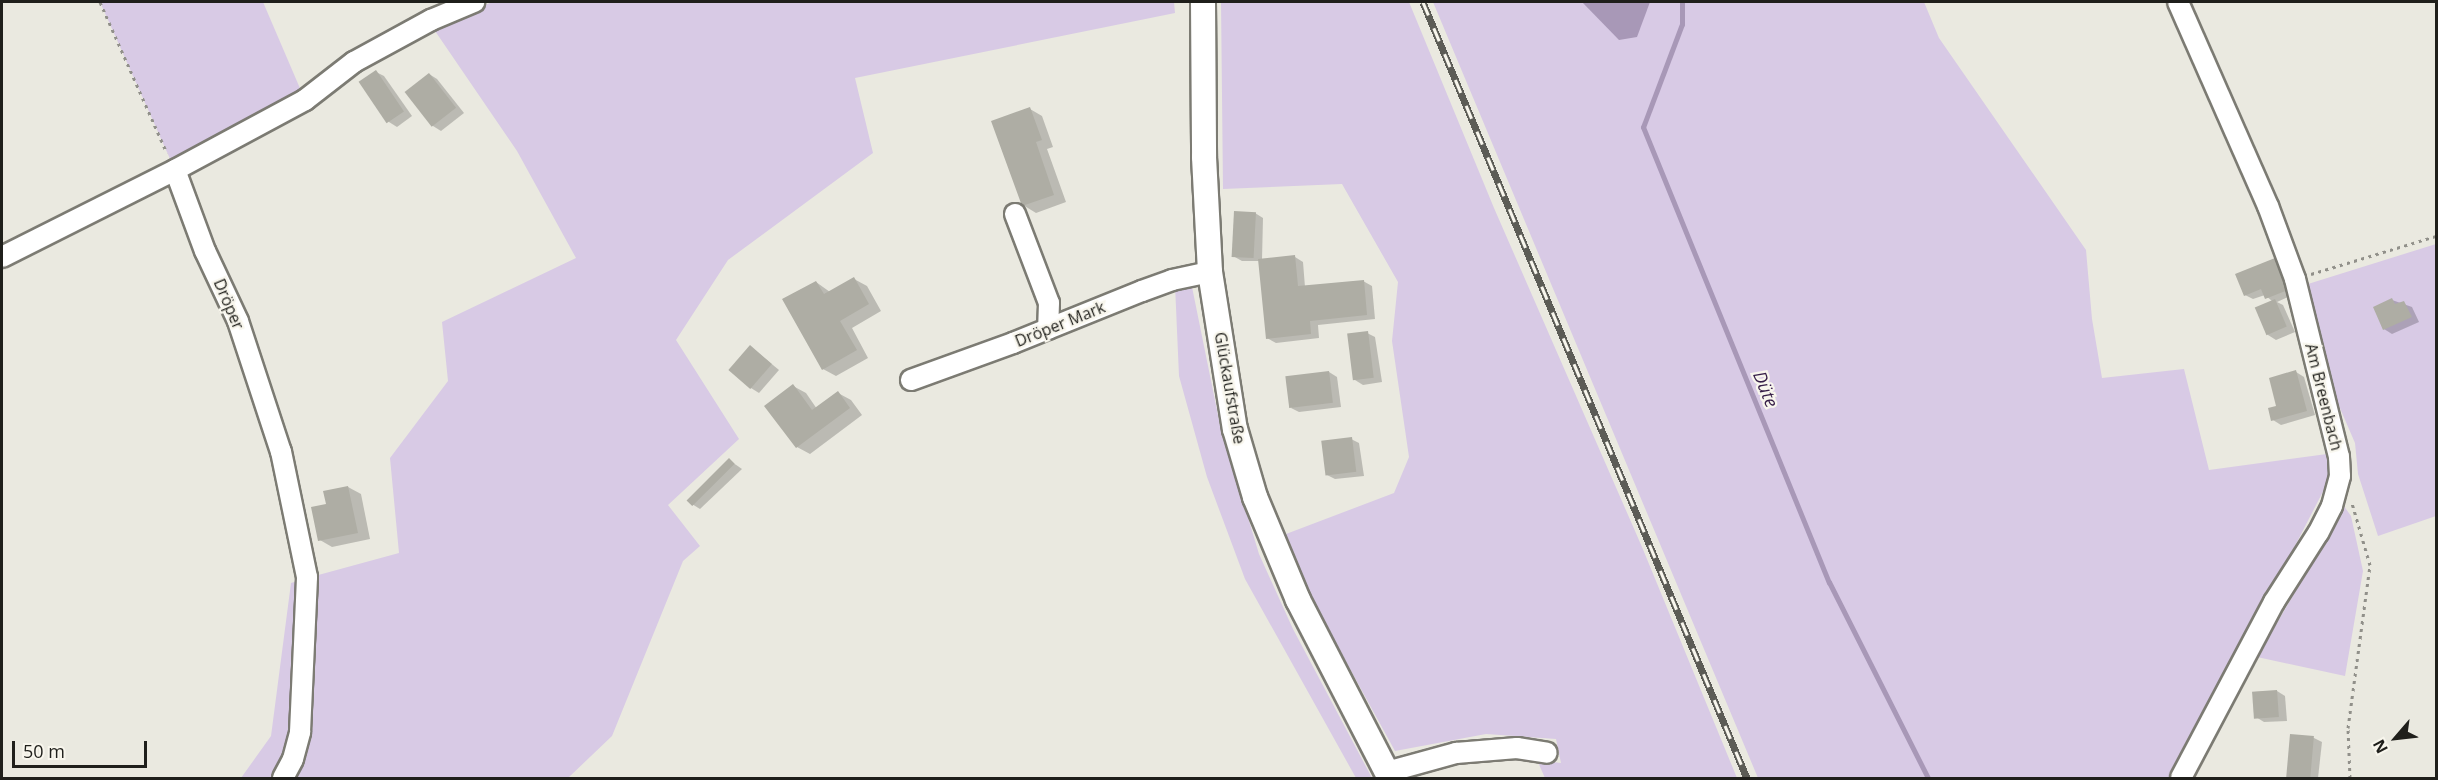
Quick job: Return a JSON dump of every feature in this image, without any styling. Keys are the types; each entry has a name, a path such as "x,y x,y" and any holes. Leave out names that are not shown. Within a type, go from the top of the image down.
{"main road":[{"name":"Glückaufstraße","path":"1203,2 1204,157 1210,272 1235,429 1256,497 1299,600 1388,775"}],"street":[{"path":"2,256 175,170 305,100 354,62 431,20 474,2"},
{"name":"Am Breenbach","path":"2178,2 2268,206 2295,279 2339,457 2340,476 2332,506 2318,533 2274,602 2181,778"},
{"name":"Dröper","path":"175,170 205,251 238,321 281,452 307,577 300,732 293,759 283,778"},
{"path":"1015,214 1048,303 1048,329"},
{"name":"Dröper Mark","path":"911,380 1172,280 1210,272"},
{"path":"1388,775 1456,753 1517,748 1547,753"}],"path":[{"path":"100,2 175,170"},
{"path":"2295,279 2436,236"},
{"path":"2340,476 2358,516 2370,565 2348,728 2350,778"}],"shaded area":[{"path":"100,2 263,2 305,100 175,170"},
{"path":"492,2 1174,2 1175,13 855,78 873,153 728,260 676,340 739,439 668,505 700,546 683,561 612,736 568,778 291,778 311,577 399,553 390,458 448,381 442,322 576,258 517,151 433,28"},
{"path":"1221,2 1409,2 1494,208 1642,547 1737,778 1545,778 1537,760 1561,763 1556,739 1486,734 1395,751 1311,598 1286,534 1394,493 1409,457 1392,341 1398,282 1342,184 1223,189"},
{"path":"1433,2 1924,2 1939,38 2086,250 2092,319 2102,378 2184,369 2209,470 2327,454 2330,478 2175,778 1758,778"},
{"path":"1582,2 1650,2 1637,37 1619,40"},
{"path":"2436,244 2436,516 2378,536 2358,474 2355,443 2330,385 2308,284"},
{"path":"1191,282 1220,425 1259,554 1293,629 1372,778 1356,778 1245,579 1207,477 1179,376 1175,285"},
{"path":"2341,502 2351,516 2363,571 2345,676 2257,657 2326,539"},
{"path":"301,580 293,743 276,778 241,778 271,736 291,583"}],"building":[{"path":"376,70 404,111 387,123 359,82"},
{"path":"429,73 456,108 432,127 405,92"},
{"path":"1030,107 1042,140 1036,142 1054,195 1022,206 991,121"},
{"path":"1234,211 1256,212 1254,258 1232,257"},
{"path":"1295,255 1298,286 1364,280 1367,315 1310,321 1311,334 1266,339 1258,259"},
{"path":"2275,258 2288,290 2265,299 2261,289 2244,296 2235,274"},
{"path":"854,277 869,304 840,321 857,350 822,370 782,299 816,281 824,294"},
{"path":"2392,298 2395,304 2404,301 2412,317 2383,330 2373,307"},
{"path":"2275,299 2287,327 2266,335 2255,308"},
{"path":"1368,331 1374,378 1353,380 1347,334"},
{"path":"750,345 772,364 750,389 728,370"},
{"path":"2296,370 2307,411 2271,421 2268,408 2276,406 2269,378"},
{"path":"1329,371 1333,403 1289,408 1285,376"},
{"path":"793,384 812,410 838,391 850,408 796,448 764,406"},
{"path":"1352,437 1356,472 1325,476 1321,441"},
{"path":"729,458 735,464 692,506 687,500"},
{"path":"348,486 358,533 318,541 311,507 326,504 323,491"},
{"path":"2277,690 2279,717 2254,719 2252,692"},
{"path":"2290,734 2314,736 2310,778 2286,778"}],"waterway":[{"name":"Düte","path":"1682,2 1682,24 1643,127 1829,582 1928,778"}],"railway":[{"path":"1423,2 1747,778"}]}
